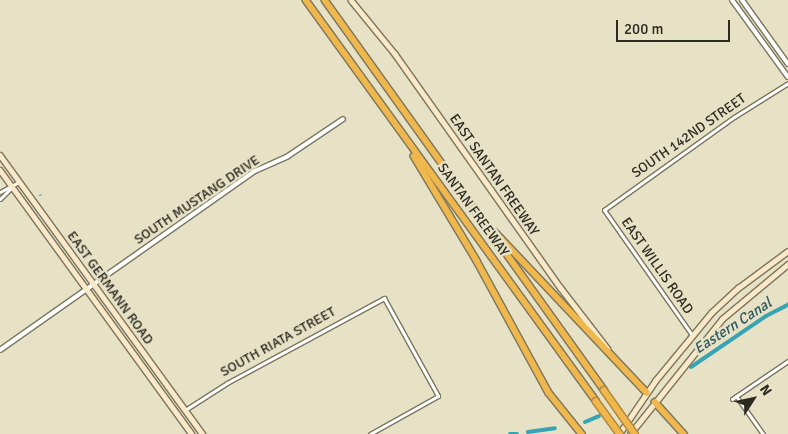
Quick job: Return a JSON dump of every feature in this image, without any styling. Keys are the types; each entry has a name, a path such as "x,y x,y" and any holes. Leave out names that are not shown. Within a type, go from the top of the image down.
{"highway":[{"name":"SANTAN FREEWAY","path":"306,0 619,434"},
{"name":"SANTAN FREEWAY","path":"325,0 635,434"},
{"path":"375,96 464,238 549,392 582,434"},
{"path":"480,216 647,393"},
{"path":"655,402 684,434"}],"main road":[{"name":"EAST SANTAN FREEWAY","path":"350,0 395,54 560,287 618,362"},
{"name":"EAST GERMANN ROAD","path":"0,155 192,434"},
{"name":"EAST GERMANN ROAD","path":"0,170 203,434"},
{"path":"619,434 647,393 692,335 731,294 788,251"},
{"path":"630,434 722,319 788,264"},
{"path":"647,393 655,402"}],"street":[{"path":"732,0 788,78"},
{"path":"742,0 788,64"},
{"name":"SOUTH 142ND STREET","path":"604,210 734,117 788,83"},
{"name":"SOUTH MUSTANG DRIVE","path":"0,350 255,172 288,156 343,119"},
{"path":"0,198 19,182"},
{"path":"0,192 12,187"},
{"name":"EAST WILLIS ROAD","path":"604,210 692,335"},
{"name":"SOUTH RIATA STREET","path":"185,410 228,383 384,298 438,396 370,434"},
{"path":"732,399 788,361"},
{"path":"736,396 763,434"}],"waterway":[{"name":"Eastern Canal","path":"691,367 766,316 788,305"},
{"name":"Eastern Canal","path":"585,422 599,416"},
{"name":"Eastern Canal","path":"528,432 555,428"},
{"name":"Eastern Canal","path":"510,434 517,434"}]}
